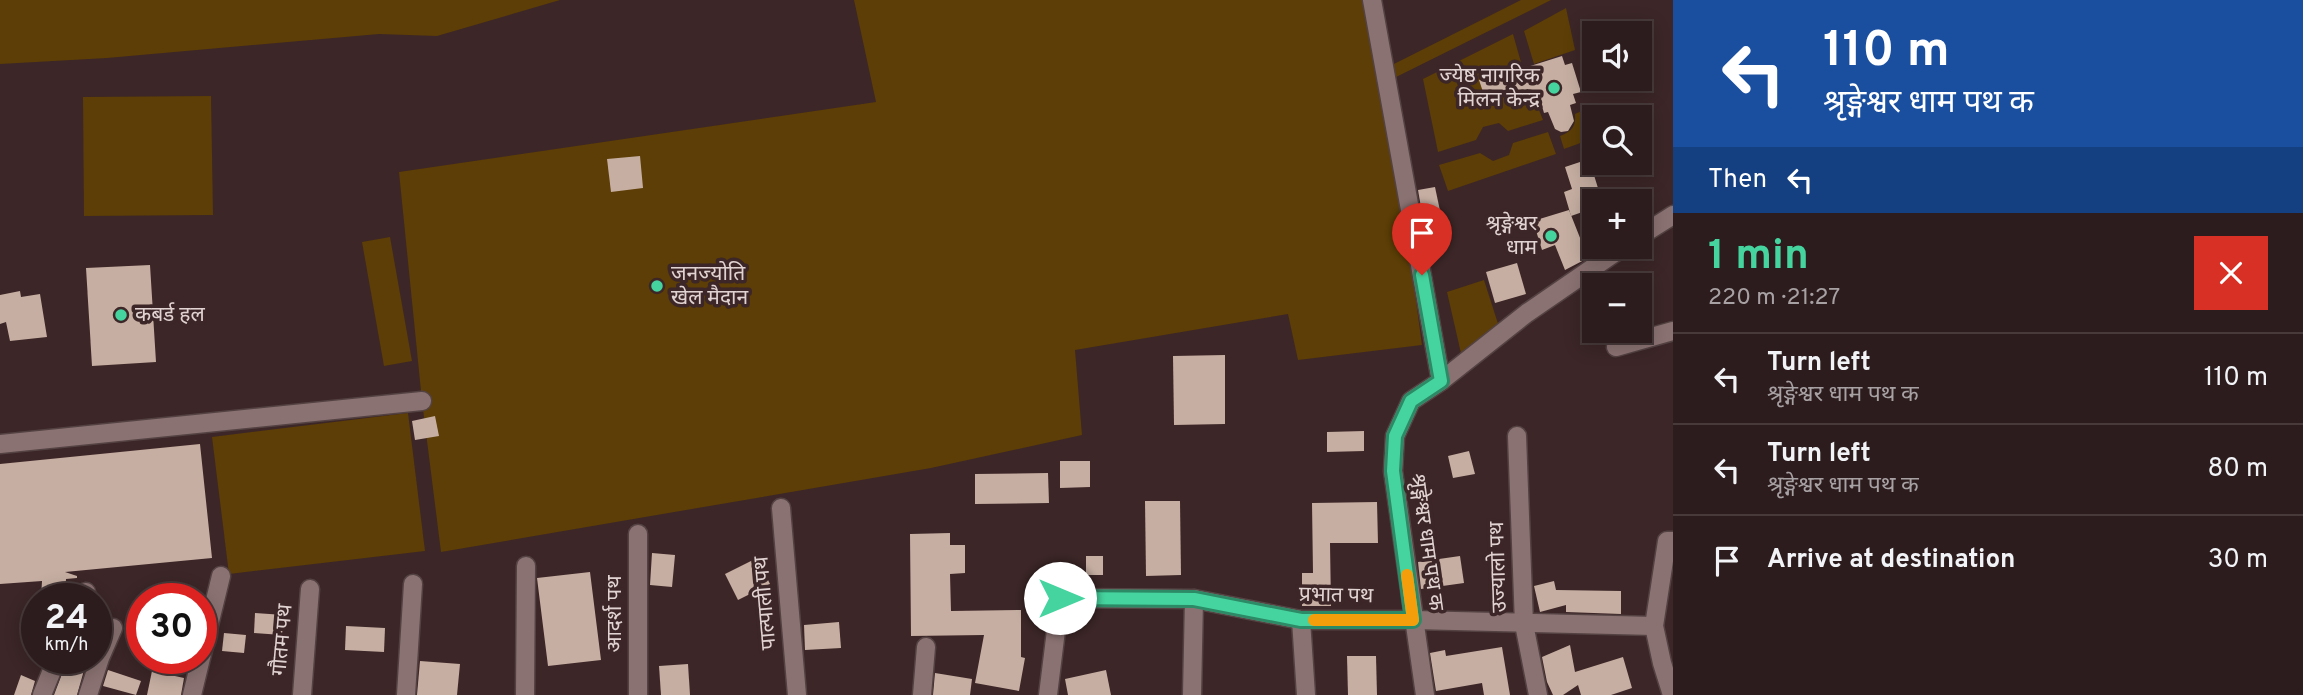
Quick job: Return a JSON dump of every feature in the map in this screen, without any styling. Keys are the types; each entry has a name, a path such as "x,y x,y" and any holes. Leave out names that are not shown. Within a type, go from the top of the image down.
{"street":[{"path":"1372,0 1441,381"},
{"path":"1652,228 1673,215"},
{"name":"श्रृङ्गेश्वर धाम पथ क","path":"1425,695 1393,471 1395,436 1411,401 1441,381 1527,313 1606,259"},
{"path":"1616,347 1673,331"},
{"path":"0,444 422,401"},
{"name":"उज्यालो पथ","path":"1517,436 1524,624 1538,695"},
{"name":"पाल्पाली पथ","path":"781,508 797,695"},
{"name":"आदर्श पथ","path":"638,534 638,695"},
{"path":"1672,695 1667,661 1654,626 1667,541 1673,541"},
{"path":"525,695 526,566"},
{"path":"192,695 221,576"},
{"path":"406,695 413,584"},
{"name":"गौतम पथ","path":"302,695 310,589"},
{"name":"प्रभात पथ","path":"1048,695 1060,598 1194,599 1301,620 1654,626"},
{"path":"1192,695 1194,599"},
{"path":"1301,620 1307,695"},
{"path":"88,695 113,628"},
{"path":"922,695 926,647"},
{"path":"42,695 51,674"}],"shaded area":[{"path":"0,0 560,0 437,36 379,34 107,58 0,64"},
{"path":"854,0 1372,0 1384,69 1521,0 1551,0 1386,82 1422,345 1298,360 1288,314 1075,350 1082,435 931,468 441,552 422,401 399,172 876,102"},
{"path":"1566,8 1575,50 1534,64 1524,31"},
{"path":"1513,34 1526,80 1519,83 1527,108 1537,105 1543,120 1508,131 1499,123 1483,127 1476,140 1438,152 1423,79"},
{"path":"211,96 213,215 84,216 83,97"},
{"path":"1582,111 1582,142 1564,149 1560,136 1572,128 1575,114"},
{"path":"1548,132 1556,154 1448,191 1439,165 1480,153 1493,161 1509,155 1513,143"},
{"path":"390,237 412,361 384,366 362,242"},
{"path":"1484,280 1501,333 1463,362 1447,292"},
{"path":"408,413 425,551 229,574 212,437"}],"building":[{"path":"1562,56 1565,65 1572,63 1581,92 1573,94 1576,103 1570,105 1574,121 1568,131 1555,129 1548,112 1544,113 1540,99 1532,102 1528,89 1486,101 1479,80"},
{"path":"640,156 643,188 611,192 607,159"},
{"path":"1582,161 1582,175 1594,175 1598,189 1582,189 1582,212 1571,216 1564,192 1572,189 1565,167"},
{"path":"1435,187 1447,244 1428,248 1418,190"},
{"path":"1569,210 1582,243 1582,259 1586,259 1565,270 1555,245 1542,250 1533,221"},
{"path":"1517,263 1526,294 1495,303 1486,272"},
{"name":"कबर्ड हल","path":"150,265 156,362 92,366 86,268"},
{"path":"20,291 21,297 40,294 47,337 10,341 6,322 0,324 0,295"},
{"path":"1225,355 1225,424 1174,425 1173,356"},
{"path":"435,416 439,436 415,440 412,421"},
{"path":"1364,431 1364,451 1327,452 1327,432"},
{"path":"200,444 212,558 65,572 77,576 66,579 66,583 42,581 0,584 0,464"},
{"path":"1469,451 1475,474 1453,478 1448,456"},
{"path":"1060,461 1090,461 1090,487 1060,488"},
{"path":"1048,473 1049,503 975,504 975,474"},
{"path":"1145,501 1180,501 1181,575 1146,576"},
{"path":"1377,502 1378,543 1330,543 1331,606 1302,606 1302,573 1313,573 1312,503"},
{"path":"950,533 950,545 965,545 965,573 950,574 951,611 1021,610 1021,657 1025,658 1019,691 975,683 984,635 911,636 910,534"},
{"path":"652,553 675,555 672,587 650,585"},
{"path":"1086,556 1103,556 1103,575 1086,575"},
{"path":"1460,556 1464,583 1421,589 1418,562"},
{"path":"757,558 770,584 738,600 725,574"},
{"path":"590,572 601,660 548,666 537,578"},
{"path":"1554,581 1556,590 1621,591 1621,614 1566,612 1566,605 1540,612 1534,586"},
{"path":"255,613 284,615 282,635 254,633"},
{"path":"839,622 841,648 805,650 804,625"},
{"path":"346,626 385,628 384,652 345,650"},
{"path":"224,633 246,635 244,653 222,651"},
{"path":"1570,645 1575,672 1623,657 1632,688 1611,695 1581,695 1578,685 1563,695 1553,695 1547,682 1542,657"},
{"path":"1502,647 1510,695 1484,695 1482,683 1436,691 1430,653 1445,650 1446,656"},
{"path":"1347,656 1376,656 1377,695 1348,695"},
{"path":"420,661 460,664 457,695 417,695"},
{"path":"688,664 690,695 661,695 659,666"},
{"path":"1106,670 1111,695 1068,695 1065,679"},
{"path":"112,671 141,681 136,695 103,686 107,674 112,674"},
{"path":"935,673 972,679 970,695 933,695"},
{"path":"62,674 83,674 77,695 54,695"},
{"path":"151,674 184,678 181,695 147,695"},
{"path":"21,675 35,681 31,695 14,695"}],"slow traffic":[{"path":"1314,620 1413,620 1407,575"}],"place":[{"name":"ज्येष्ठ नागरिक मिलन केन्द्र","path":"1554,88"},
{"name":"श्रृङ्गेश्वर धाम","path":"1551,236"},
{"name":"जनज्योति खेल मैदान","path":"657,286"},
{"name":"कबर्ड हल","path":"121,315"}],"route":[{"path":"1060,598 1194,599 1301,620 1413,620 1393,471 1395,436 1411,401 1441,381 1422,275"}]}
